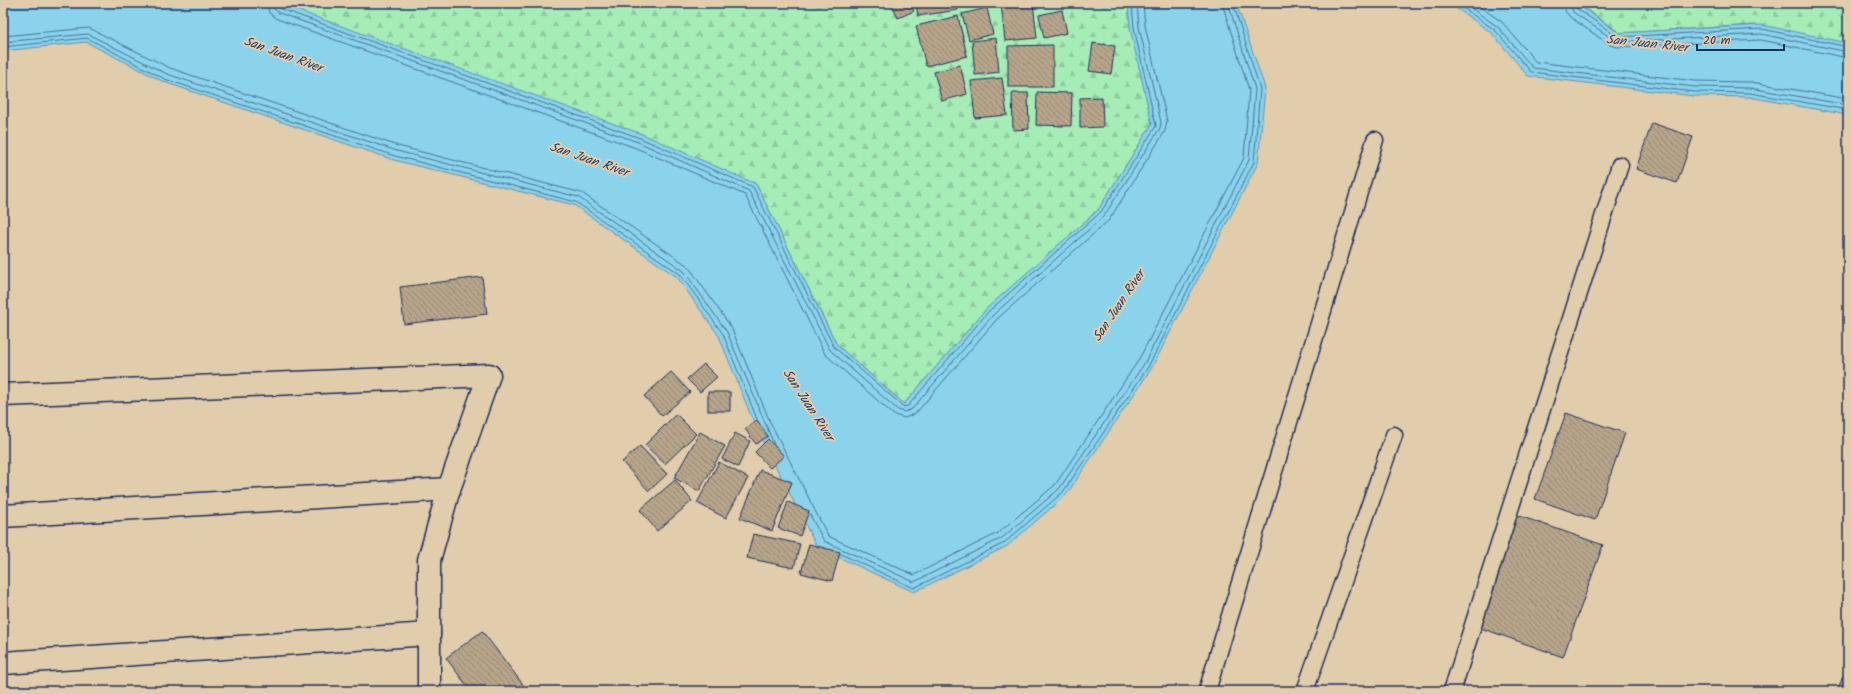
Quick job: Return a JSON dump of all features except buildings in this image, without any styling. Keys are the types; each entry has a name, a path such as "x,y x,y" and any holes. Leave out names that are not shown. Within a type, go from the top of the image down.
{"street":[{"path":"3,395 489,375 449,489 429,560 429,691"},
{"path":"3,516 449,489"},
{"path":"3,663 429,634"}],"lane":[{"path":"1207,691 1375,140"},
{"path":"1452,691 1620,164"},
{"path":"1305,691 1394,435"}],"green space":[{"path":"289,3 1128,3 1130,23 1152,124 1098,210 983,313 904,404 837,345 756,184 286,8"},
{"path":"1577,3 1848,3 1848,44 1754,25 1620,33"}],"water":[{"name":"San Juan River","path":"3,3 277,3 642,134 756,184 837,345 904,404 987,308 1098,210 1152,124 1130,28 1128,3 1236,3 1265,88 1258,163 1151,369 1066,495 1007,546 914,592 817,547 756,428 719,336 677,277 574,205 394,160 164,82 86,42 3,51"},
{"name":"San Juan River","path":"1449,3 1576,3 1619,33 1762,25 1848,43 1848,115 1749,97 1694,96 1528,76 1492,33"}]}
